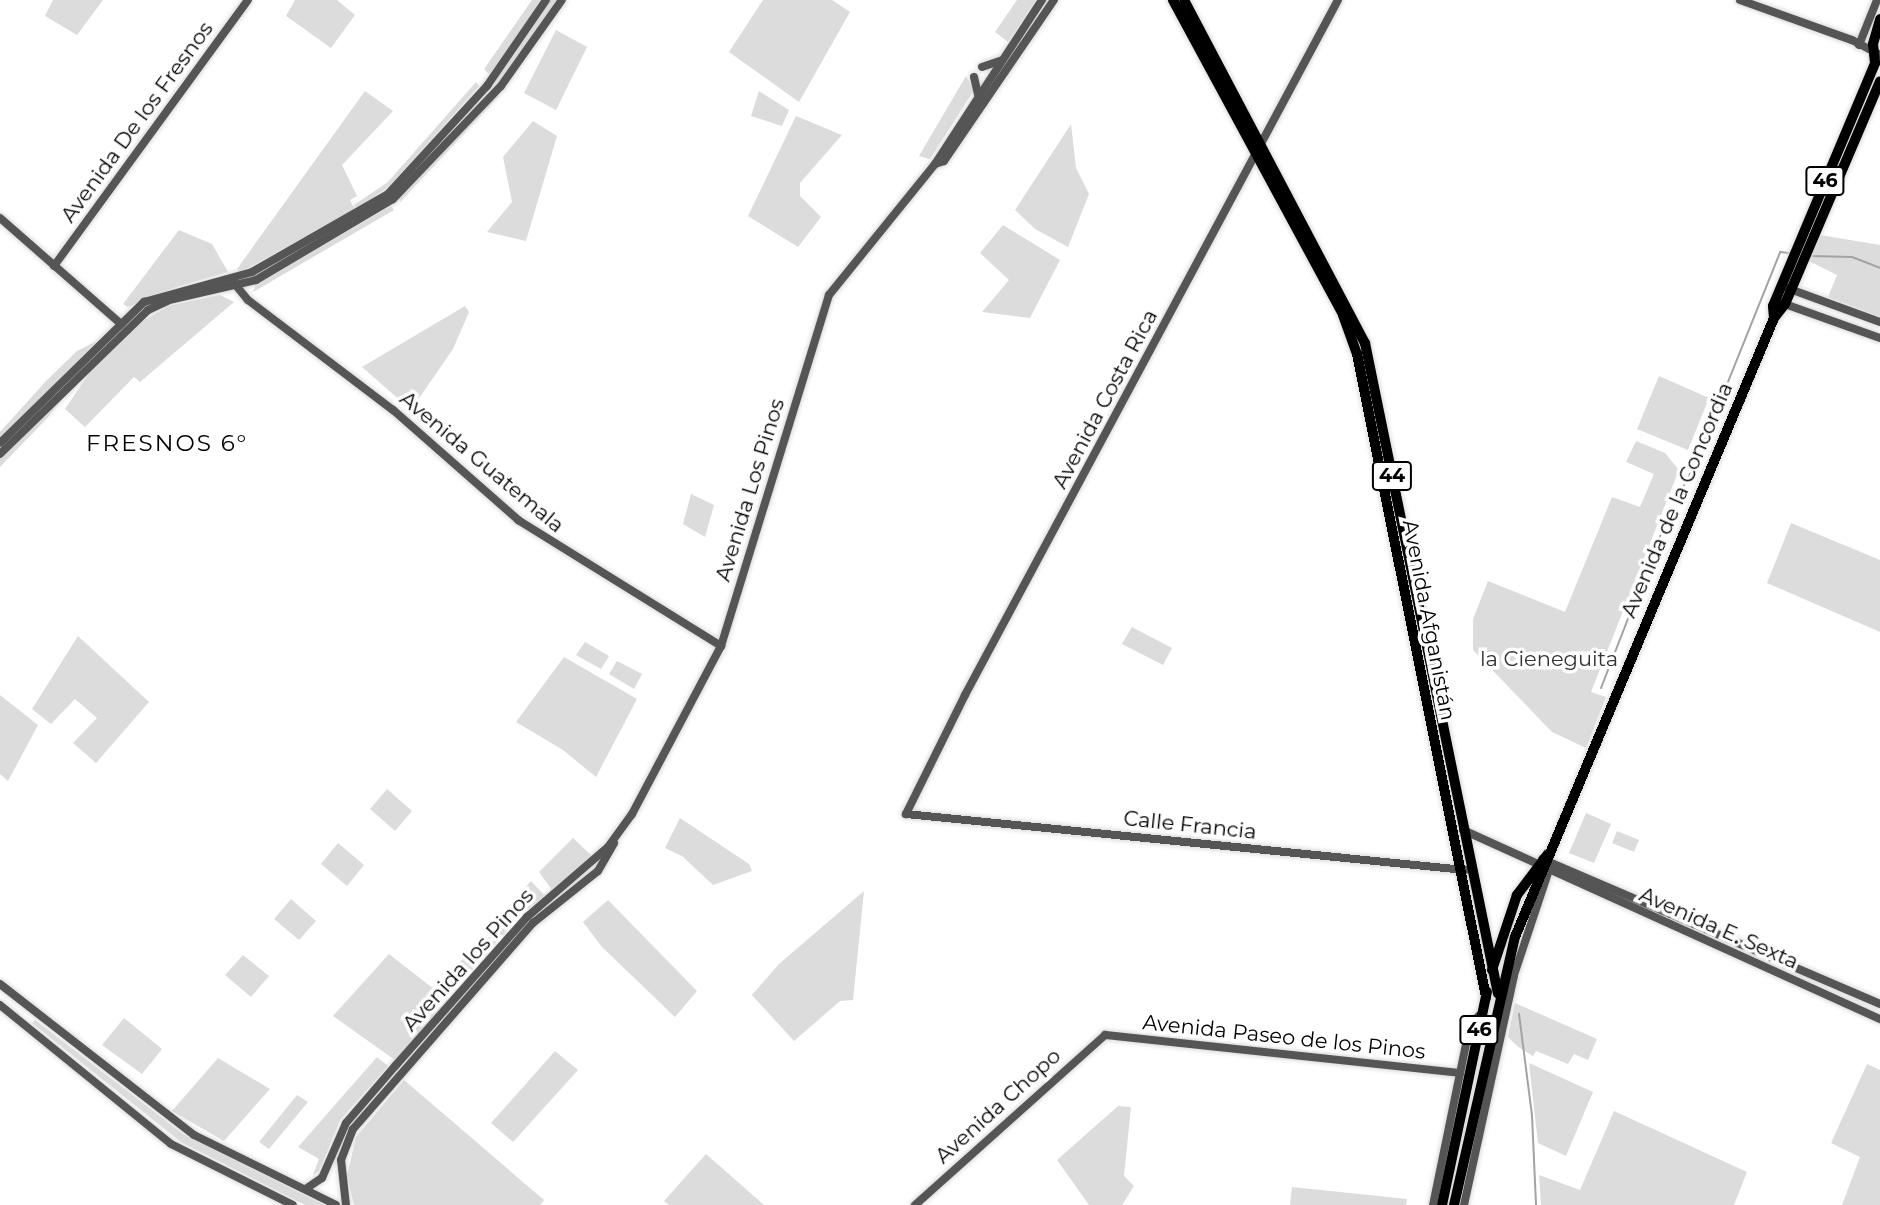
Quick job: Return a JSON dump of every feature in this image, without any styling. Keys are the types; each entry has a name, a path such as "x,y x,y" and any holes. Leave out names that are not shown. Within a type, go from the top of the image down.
{"main road":[{"name":"Avenida Afganistán","path":"1173,0 1343,315 1357,354 1457,828"},
{"name":"Avenida Afganistán","path":"1184,0 1263,144 1365,343 1465,870 1486,997"},
{"name":"Avenida de la Concordia","path":"1786,288 1875,63 1880,19"},
{"name":"Avenida de la Concordia","path":"1543,862 1786,288 1880,81"},
{"name":"46","path":"1442,1205 1451,1142 1492,973 1511,908 1543,862"},
{"name":"46","path":"1454,1205 1483,1096 1486,1056 1499,996 1515,937 1543,862"},
{"name":"Avenida Afganistán","path":"1465,870 1499,996"},
{"path":"1486,1056 1499,1046"}],"street":[{"name":"Avenida De los Fresnos","path":"54,266 248,0"},
{"path":"234,281 280,259 388,194 487,86 546,0"},
{"path":"0,443 123,326 169,300 284,265 393,199 501,86 562,0"},
{"name":"Avenida Los Pinos","path":"615,841 721,646 829,295 935,164 1042,0"},
{"name":"Avenida Los Pinos","path":"935,164 944,161 1054,0"},
{"name":"Avenida Costa Rica","path":"906,814 959,707 1338,0"},
{"path":"1740,0 1877,49"},
{"path":"1858,42 1877,0"},
{"path":"982,67 1002,60"},
{"path":"974,77 978,95"},
{"path":"0,218 123,326"},
{"name":"Avenida Guatemala","path":"234,281 247,300 393,410 528,527 721,646"},
{"path":"1786,288 1880,322"},
{"path":"1780,302 1880,338"},
{"path":"0,454 123,326"},
{"name":"Calle Francia","path":"906,814 1465,870"},
{"path":"1457,828 1543,862 1499,1046 1483,1096 1464,1205"},
{"name":"Avenida los Pinos","path":"307,1188 322,1178 334,1144 346,1123 527,917 615,841"},
{"name":"Avenida los Pinos","path":"344,1148 366,1114 533,923 598,871 615,841"},
{"name":"Avenida E. Sexta","path":"1543,862 1880,1004"},
{"name":"Avenida E. Sexta","path":"1543,862 1880,1019"},
{"path":"0,984 194,1135 307,1188 336,1205"},
{"path":"0,1005 171,1144 293,1205"},
{"path":"34,1010 26,1022 56,1051"},
{"path":"1433,1205 1451,1142 1460,1073 1471,1020 1482,1013"},
{"name":"Avenida Paseo de los Pinos","path":"1105,1035 1460,1073"},
{"name":"Avenida Chopo","path":"915,1205 1105,1035"},
{"path":"334,1144 344,1148 341,1173 346,1205"}],"green space":[{"path":"53,0 103,0 77,35 45,16"},
{"path":"295,0 337,0 355,15 331,48 286,16"},
{"path":"532,0 543,0 491,76 484,69"},
{"path":"549,0 558,0 499,83 497,80"},
{"path":"763,0 832,0 850,12 799,102 729,52"},
{"path":"1017,0 1036,0 1008,42 995,32"},
{"path":"556,30 587,47 556,110 524,93"},
{"path":"966,76 974,90 930,159 919,156"},
{"path":"476,82 479,86 389,186 357,209 354,205 388,182"},
{"path":"365,91 393,111 342,165 357,196 350,200 355,210 240,272 237,269"},
{"path":"759,91 789,110 782,126 751,116"},
{"path":"496,94 499,96 400,202 399,198"},
{"path":"796,116 842,135 800,183 800,196 821,217 798,247 748,216"},
{"path":"533,121 557,136 526,241 487,232 512,202 503,157"},
{"path":"1071,124 1076,168 1089,194 1068,247 1035,229 1015,210"},
{"path":"391,206 394,210 253,292 256,284"},
{"path":"1003,225 1060,260 1030,318 982,312 1009,280 980,253"},
{"path":"179,230 212,244 228,272 176,287 128,307 123,304"},
{"path":"1820,235 1880,245 1880,317 1828,297 1837,275 1809,261"},
{"path":"220,295 234,302 140,382 134,377 85,427 65,409 94,366 134,327 168,306"},
{"path":"465,306 469,312 453,349 411,410 362,367"},
{"path":"97,341 0,440 0,432 46,381 77,351"},
{"path":"1659,376 1709,398 1688,450 1637,429"},
{"path":"72,385 49,416 0,467 0,456"},
{"name":"la Cieneguita","path":"1636,441 1665,453 1679,470 1591,692 1606,697 1586,748 1552,732 1473,650 1473,619 1488,581 1565,612 1612,497 1640,507 1654,474 1626,462"},
{"path":"691,494 714,505 705,537 683,524"},
{"path":"1791,523 1880,560 1880,632 1767,583"},
{"path":"1132,627 1172,648 1163,665 1122,644"},
{"path":"78,636 149,702 96,763 73,743 97,718 75,699 51,724 32,709"},
{"path":"585,642 609,656 601,669 576,655"},
{"path":"564,657 637,699 596,777 563,750 516,722"},
{"path":"617,661 642,674 634,689 609,674"},
{"path":"0,695 38,725 8,781 0,774"},
{"path":"387,789 412,811 395,831 370,809"},
{"path":"1586,813 1611,824 1594,863 1569,853"},
{"path":"680,818 749,864 752,871 713,885 682,856 665,848"},
{"path":"1617,831 1639,840 1634,852 1612,843"},
{"path":"573,838 594,858 552,890 539,872"},
{"path":"338,843 364,865 347,886 321,864"},
{"path":"531,881 545,896 521,914 452,992 441,984"},
{"path":"864,891 853,1000 840,1001 794,1041 752,995 779,964"},
{"path":"291,899 316,921 299,940 274,919"},
{"path":"608,900 697,991 675,1017 602,947 583,922"},
{"path":"389,954 448,1000 395,1060 333,1016"},
{"path":"243,955 269,976 251,997 225,975"},
{"path":"1515,1003 1597,1039 1588,1060 1574,1054 1568,1064 1536,1051 1533,1056 1517,1046 1508,1037"},
{"path":"124,1018 162,1049 142,1074 102,1045"},
{"path":"35,1020 183,1134 324,1205 305,1205 181,1142 32,1023"},
{"path":"555,1051 578,1070 513,1142 491,1123"},
{"path":"377,1057 388,1066 340,1120 319,1171 313,1175 319,1159 298,1147"},
{"path":"218,1058 270,1089 224,1141 172,1111"},
{"path":"1529,1063 1593,1092 1566,1156 1538,1143"},
{"path":"1867,1064 1880,1070 1880,1205 1842,1205 1860,1157 1831,1143"},
{"path":"404,1080 544,1200 540,1205 354,1205 347,1176 356,1137"},
{"path":"297,1095 308,1102 269,1149 259,1142"},
{"path":"1118,1106 1131,1107 1124,1176 1134,1186 1122,1205 1089,1205 1057,1160"},
{"path":"1614,1111 1747,1172 1734,1205 1541,1205 1539,1175 1580,1190"},
{"path":"706,1154 764,1205 669,1205 664,1201"},
{"path":"1292,1187 1407,1199 1406,1205 1290,1205"}],"waterway":[{"path":"1699,454 1780,252 1789,253"},
{"path":"1811,256 1852,257 1880,268"},
{"path":"1601,688 1668,516 1693,468"},
{"path":"1519,1014 1532,1116 1536,1205"}],"district":[{"name":"FRESNOS 6°","path":"167,443"}]}
